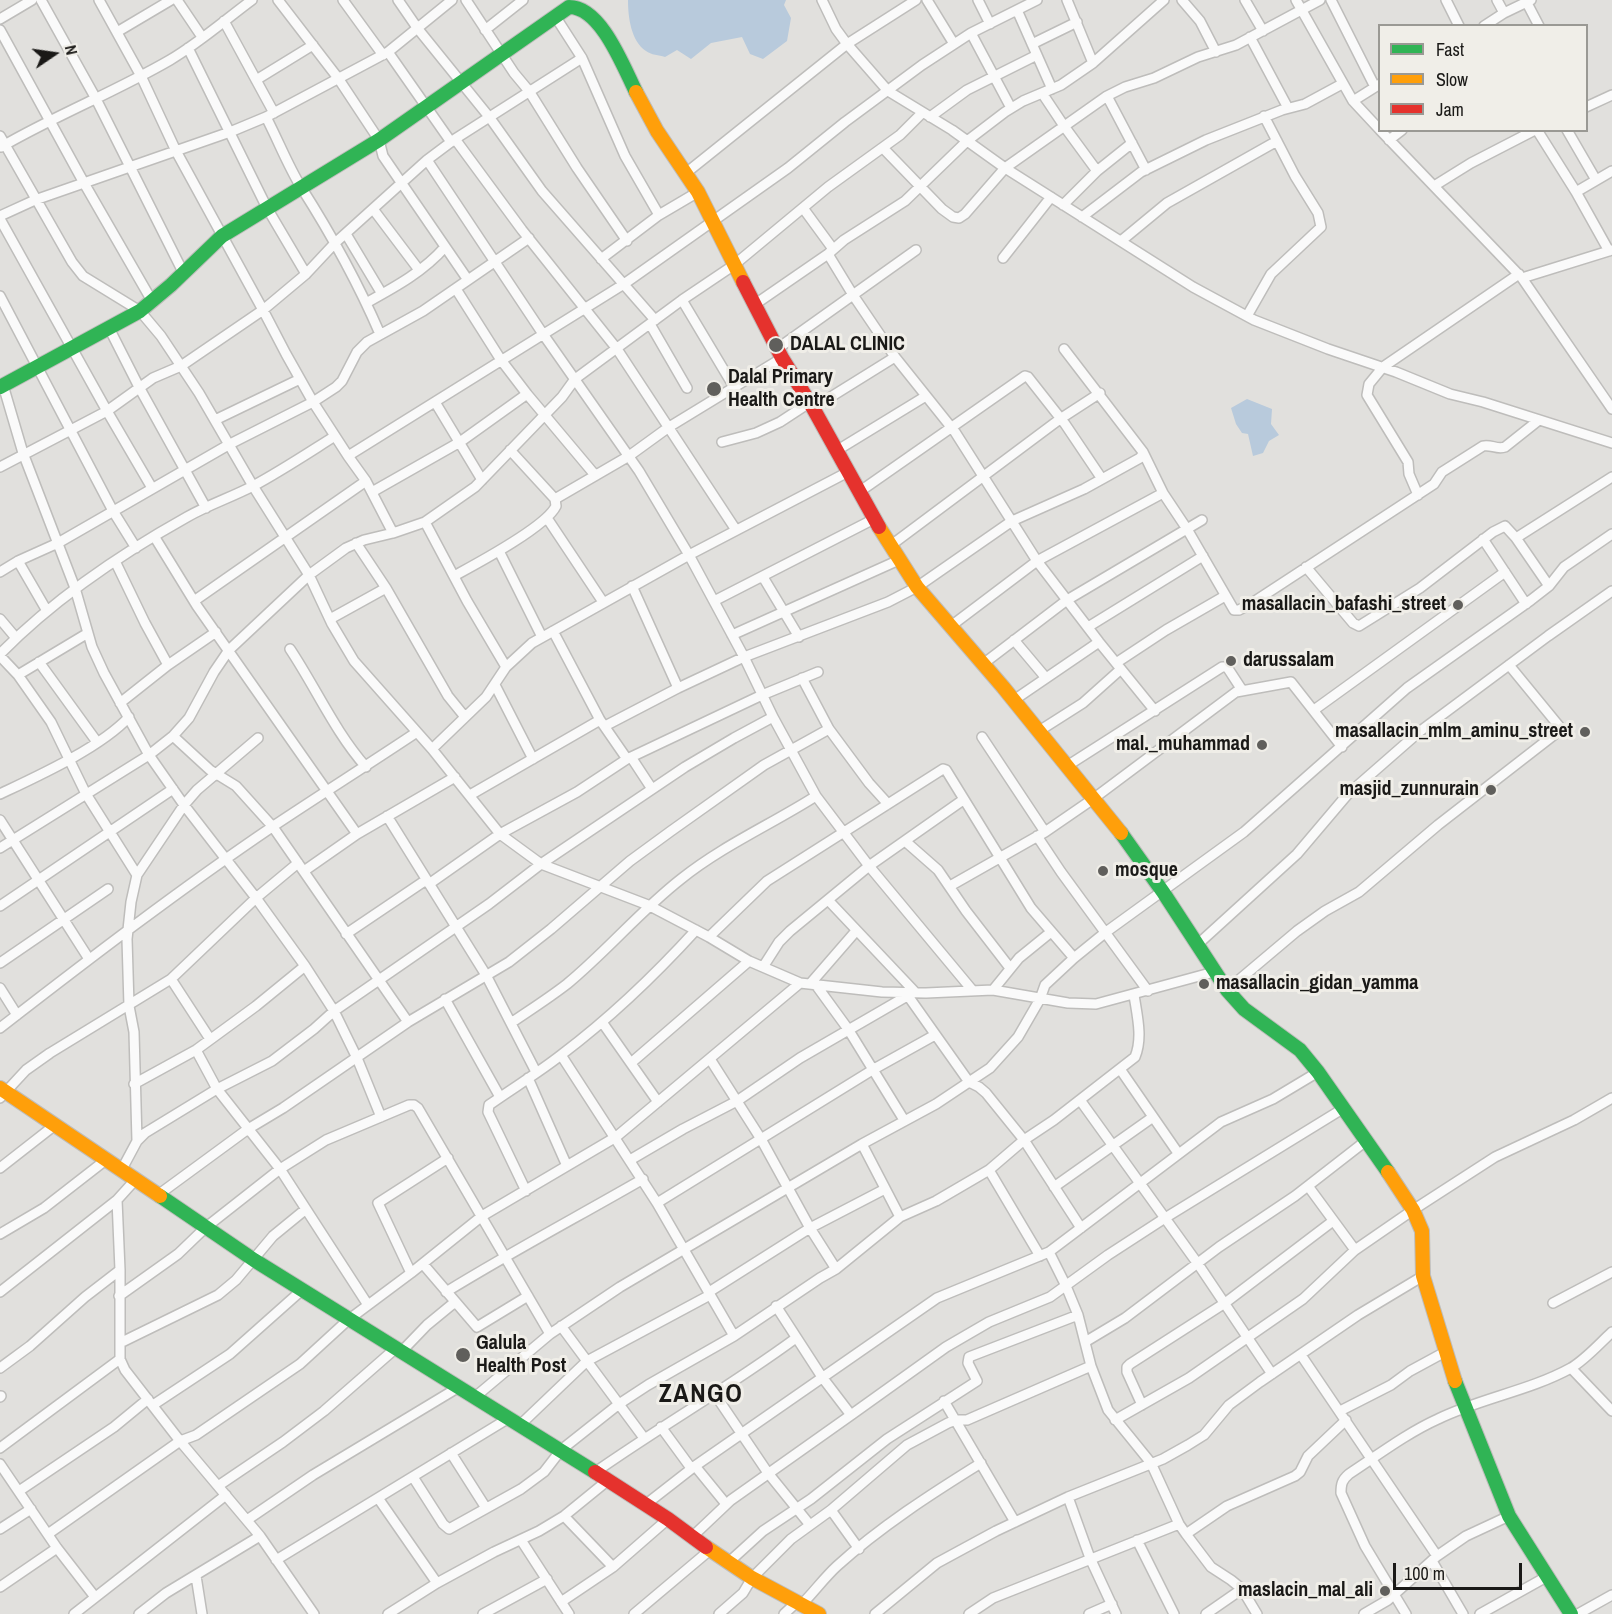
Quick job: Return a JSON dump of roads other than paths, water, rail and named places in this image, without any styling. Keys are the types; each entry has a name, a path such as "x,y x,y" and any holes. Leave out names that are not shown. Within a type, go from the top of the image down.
{"street":[{"path":"0,19 32,0"},
{"path":"41,0 95,97 183,272"},
{"path":"99,0 141,76 176,151 300,379 366,481 393,533"},
{"path":"117,32 171,0"},
{"path":"177,0 202,37"},
{"path":"252,0 188,48 141,76 2,143 62,248 83,276 140,311 161,336 230,444 253,486 309,575 342,644 354,661 432,749 500,834 542,864 648,905 749,961 809,984 910,994 993,990 1068,1004 1096,1004 1214,972"},
{"path":"278,0 338,78 379,140 383,156 468,280"},
{"path":"343,0 617,349 736,530"},
{"path":"398,0 460,83 490,118 542,191 624,284 652,322 687,388"},
{"path":"152,488 106,411 0,218 35,200 230,132 270,115 386,53 452,0"},
{"path":"466,0 514,73 530,91 627,241"},
{"path":"485,30 523,0"},
{"path":"686,173 846,44 916,0"},
{"path":"927,0 954,44"},
{"path":"978,0 990,24"},
{"path":"348,456 624,284 788,168 922,65 971,33 1037,0"},
{"path":"1067,0 1093,63"},
{"path":"754,305 905,201 967,141 1011,108 1061,85 1093,63 1164,0"},
{"path":"1182,0 1200,21 1216,52"},
{"path":"1245,0 1263,31"},
{"path":"1296,0 1342,84 1378,128"},
{"path":"883,148 942,209 953,217 959,218 1005,168 1107,96 1250,37 1320,0"},
{"path":"1331,0 1377,85 1353,100"},
{"path":"1446,0 1459,24"},
{"path":"1497,0 1504,13"},
{"path":"824,1 836,29 846,44 888,91 1193,287 1247,316 1328,349 1450,394 1612,444"},
{"path":"1487,24 1529,1 1538,24"},
{"path":"381,1117 357,1058 334,1011 256,897 225,860 148,755 104,673 88,633 75,588 23,453 2,386 140,311 222,236 379,140 555,16 566,3 581,8 603,28 657,131 698,192 779,354 874,519 917,587 1014,700 1116,826 1163,892 1227,990 1244,1008 1300,1050 1318,1072 1367,1140 1385,1171 1413,1210 1422,1231 1423,1276 1445,1352 1465,1407 1509,1516 1570,1614"},
{"path":"1017,10 1052,88"},
{"path":"555,16 582,58 625,156 659,215"},
{"path":"224,21 256,80 302,188 335,243 380,334"},
{"path":"1032,44 1077,22"},
{"path":"0,30 152,301"},
{"path":"971,33 1011,108"},
{"path":"1250,37 1288,108"},
{"path":"256,80 313,45"},
{"path":"188,48 267,208 306,274"},
{"path":"0,848 148,755 173,736 189,718 214,672 230,651 309,575 356,543 425,522 483,480 562,397 576,379 682,300 734,265 828,187 926,115 994,75 1037,55"},
{"path":"0,467 106,411 139,387 181,366 263,310 306,274 335,243 427,160 582,58"},
{"path":"1082,217 1125,183 1146,170 1206,140 1288,108 1305,104 1342,84"},
{"path":"1042,93 1097,171"},
{"path":"1588,107 1612,95"},
{"path":"1107,96 1146,170"},
{"path":"1247,316 1271,274 1321,227 1318,213 1295,176 1264,117"},
{"path":"1382,132 1521,276 1612,409"},
{"path":"1389,140 1399,132"},
{"path":"1434,186 1532,132"},
{"path":"1418,495 1409,474 1408,462 1367,395 1369,384 1383,368 1521,276 1610,251 1537,132"},
{"path":"1568,132 1596,180"},
{"path":"1122,241 1167,203 1277,141"},
{"path":"1063,205 1097,171 1132,143"},
{"path":"427,160 543,334 629,456 689,555 816,796 869,866 973,991"},
{"path":"1576,192 1596,180 1611,175"},
{"path":"601,259 659,215 698,192"},
{"path":"1003,258 1051,197"},
{"path":"803,208 830,251 853,295 895,357 951,427 984,475 1037,561 1155,711"},
{"path":"373,209 419,270"},
{"path":"346,234 382,294"},
{"path":"0,572 58,543 230,444 313,402 342,381 357,352 367,342 423,311 529,238"},
{"path":"366,303 419,270 445,247"},
{"path":"555,499 629,456 669,427 734,387 853,295 916,250"},
{"path":"456,288 501,360 543,415 595,475"},
{"path":"0,296 113,511 136,548"},
{"path":"682,300 734,387"},
{"path":"109,328 206,508"},
{"path":"1064,349 1100,393 1143,454 1163,493 1187,529 1234,610 1239,610 1418,495 1434,484 1442,472 1483,446 1505,447 1539,420"},
{"path":"722,442 756,433 780,422 895,357"},
{"path":"859,492 1024,376 1028,377 1060,419 1102,479"},
{"path":"215,420 300,379"},
{"path":"890,546 1060,419 1100,393"},
{"path":"372,492 460,442 527,394"},
{"path":"836,451 926,396"},
{"path":"435,402 483,480"},
{"path":"137,875 86,794 51,722 18,675 0,655 16,638 75,588 115,561 154,536 253,486 335,436"},
{"path":"454,576 499,551 547,518 556,506 555,499 510,450"},
{"path":"470,795 603,723 744,657 888,602 917,587 1012,521 1102,479 1143,454"},
{"path":"432,749 495,685 506,667 532,643 689,555 848,472"},
{"path":"1516,538 1612,477"},
{"path":"194,601 366,481"},
{"path":"951,626 1037,561 1163,493"},
{"path":"547,518 603,602"},
{"path":"714,601 874,519"},
{"path":"983,664 1067,600 1202,520"},
{"path":"425,522 506,667"},
{"path":"1306,567 1353,623 1359,626 1420,588 1483,539 1505,526 1549,586"},
{"path":"475,1397 561,1326 788,1187 936,1104 990,1068 1018,1037 1046,985 1074,958 1106,932 1244,832 1407,688 1526,604 1549,586 1564,567 1612,534"},
{"path":"154,536 194,601 357,834"},
{"path":"1483,539 1526,604"},
{"path":"356,543 386,588 444,690 465,717"},
{"path":"499,551 542,637"},
{"path":"1088,627 1203,556"},
{"path":"732,635 899,560"},
{"path":"18,561 47,611"},
{"path":"115,561 168,665"},
{"path":"1314,710 1505,572"},
{"path":"763,577 800,637"},
{"path":"632,586 678,688"},
{"path":"330,619 386,588"},
{"path":"1197,945 1296,854 1347,795 1419,732 1612,591"},
{"path":"1039,731 1083,703 1118,666 1166,630 1225,596"},
{"path":"0,619 16,638"},
{"path":"553,631 603,723 652,789"},
{"path":"120,703 168,665 216,632"},
{"path":"18,675 88,633"},
{"path":"1014,640 1046,678"},
{"path":"1014,700 1099,642"},
{"path":"290,649 349,748 366,767"},
{"path":"39,662 97,742"},
{"path":"1227,990 1297,931 1325,911 1359,892 1438,825 1559,731 1559,726 1509,665"},
{"path":"1067,766 1224,667 1227,667 1242,690"},
{"path":"346,934 500,834 577,792 629,758 762,695 818,672"},
{"path":"802,678 829,729 869,783 888,804"},
{"path":"950,886 1041,834 1093,799 1232,695 1242,690 1291,682 1342,747"},
{"path":"495,685 533,759"},
{"path":"0,794 97,742 129,717"},
{"path":"122,1169 137,1142 153,1127 217,1089 272,1061 379,978 489,904 542,864 652,789 734,738 773,717"},
{"path":"158,1195 248,1129 408,1022 509,962 630,861 698,811 764,765 829,729"},
{"path":"0,1028 128,929 225,860 417,732"},
{"path":"173,736 210,770 237,786 273,826 408,1022"},
{"path":"982,737 1041,834 1061,872 1148,991"},
{"path":"137,1142 134,1032 129,1006 128,929 137,875 184,805 197,790 258,738"},
{"path":"709,937 767,881 943,769 946,770 1031,908 1074,958"},
{"path":"304,871 357,834 455,777"},
{"path":"0,906 173,789"},
{"path":"511,1023 566,985 601,954 648,905 683,877 816,796"},
{"path":"763,967 790,931 869,866 963,800"},
{"path":"387,816 457,926 511,1023 567,1166"},
{"path":"0,820 89,959"},
{"path":"905,841 930,862 950,886 966,911 1010,968"},
{"path":"298,862 256,897 171,979 50,1053 26,1070 2,1092 107,1159 254,1260 561,1450 668,1519 752,1578 819,1614"},
{"path":"0,963 108,890"},
{"path":"828,900 910,994 934,1035 969,1082 986,1093 1024,1140 1081,1228"},
{"path":"526,1191 488,1112 489,1105 561,1055 602,1022 670,959 696,930"},
{"path":"48,1534 180,1441 196,1435 300,1364 348,1320 411,1274 482,1215 616,1137 710,1059 809,984 856,931"},
{"path":"993,990 1019,958 1052,932"},
{"path":"630,1063 749,961"},
{"path":"134,1084 196,1050 305,966"},
{"path":"171,979 210,1039"},
{"path":"809,984 848,1029 904,1120"},
{"path":"0,988 17,1015"},
{"path":"630,1160 737,1101 800,1058 910,994"},
{"path":"413,1477 447,1528 452,1528 521,1489 544,1472 561,1450 619,1404 734,1336 776,1306 836,1269 900,1217 936,1201 989,1170 1024,1140 1135,1057 1139,1048 1134,995"},
{"path":"444,999 500,1097"},
{"path":"602,1022 658,1102"},
{"path":"657,1203 874,1069 934,1035"},
{"path":"196,1050 217,1089 280,1169 368,1305"},
{"path":"561,1055 643,1179 734,1336"},
{"path":"710,1059 761,1139 810,1228 836,1269"},
{"path":"1120,1069 1178,1153"},
{"path":"645,1504 693,1467 938,1298 1044,1254 1221,1122 1273,1099 1318,1072"},
{"path":"1115,1420 1189,1378 1303,1299 1355,1250 1413,1210 1495,1157 1574,1120 1612,1098"},
{"path":"1080,1100 1166,1218 1272,1374"},
{"path":"119,1296 178,1254 205,1228 280,1169 326,1140 414,1105 418,1108 482,1215 550,1334"},
{"path":"693,1536 726,1504 946,1347 989,1322 1050,1297 1166,1218 1344,1108"},
{"path":"1054,1187 1153,1118"},
{"path":"0,1168 55,1125"},
{"path":"1085,1342 1125,1318 1308,1186 1367,1140"},
{"path":"862,1144 900,1217"},
{"path":"411,1274 378,1203 447,1158"},
{"path":"0,1234 44,1208 107,1159"},
{"path":"989,1170 1066,1286 1078,1315 1091,1366 1108,1410 1151,1463 1179,1524 1186,1534 1211,1567 1242,1589 1257,1614"},
{"path":"0,1292 117,1200 136,1179"},
{"path":"446,1292 505,1256 586,1213 643,1179"},
{"path":"1308,1186 1355,1250"},
{"path":"276,1560 451,1453 514,1421 587,1361 709,1293 810,1228 885,1189"},
{"path":"117,1200 120,1359 125,1370 180,1441 260,1536 314,1614"},
{"path":"120,1343 218,1295 236,1280 273,1236 306,1209"},
{"path":"1142,1405 1127,1372 1127,1367 1225,1303 1334,1221"},
{"path":"423,1264 477,1327 528,1296"},
{"path":"0,1368 36,1341 85,1297 120,1270"},
{"path":"1553,1303 1612,1272"},
{"path":"875,1614 937,1563 1068,1497 1163,1459 1204,1435 1229,1405 1358,1315 1423,1276"},
{"path":"19,1491 151,1402 230,1354 302,1290"},
{"path":"218,1486 324,1412 455,1302"},
{"path":"776,1306 822,1377 851,1415"},
{"path":"729,1562 763,1531 811,1499 887,1439 977,1381 968,1363 969,1357 1078,1315"},
{"path":"561,1326 644,1438"},
{"path":"1406,1614 1365,1546 1341,1492 1343,1479 1420,1428 1465,1407 1538,1383 1571,1368 1612,1332"},
{"path":"594,1473 644,1438 765,1361 796,1338"},
{"path":"1340,1411 1391,1385 1410,1371 1445,1352"},
{"path":"1301,1355 1372,1459 1434,1558 1463,1614"},
{"path":"0,1448 120,1359"},
{"path":"719,1614 743,1593 752,1578 791,1539 831,1510 907,1445 956,1420 967,1420 1091,1366"},
{"path":"1571,1368 1612,1411"},
{"path":"247,1520 313,1475 459,1387"},
{"path":"714,1393 768,1473 810,1525"},
{"path":"944,1401 1015,1522"},
{"path":"1186,1534 1227,1506 1300,1472 1308,1456 1346,1420"},
{"path":"661,1427 726,1504"},
{"path":"451,1453 486,1508"},
{"path":"784,1614 800,1603 836,1567 859,1549 936,1491 981,1462"},
{"path":"0,1464 57,1548 95,1597"},
{"path":"388,1614 437,1583 564,1516 607,1481"},
{"path":"74,1614 226,1495"},
{"path":"1068,1497 1090,1558 1116,1614"},
{"path":"378,1498 437,1583"},
{"path":"0,1529 31,1509"},
{"path":"831,1510 859,1549"},
{"path":"564,1516 613,1567"},
{"path":"1364,1614 1393,1595 1434,1558 1466,1536 1509,1516"},
{"path":"561,1602 613,1567 668,1519"},
{"path":"969,1614 993,1598 1179,1524"},
{"path":"140,1614 166,1593 260,1536"},
{"path":"522,1540 569,1614"},
{"path":"1137,1540 1174,1614"},
{"path":"0,1587 57,1548"},
{"path":"634,1614 710,1550"},
{"path":"196,1576 202,1614"},
{"path":"1480,1614 1548,1576"},
{"path":"483,1614 547,1579"},
{"path":"1206,1614 1242,1589"},
{"path":"1578,1614 1612,1596"},
{"path":"1089,1614 1112,1604"}],"water":[{"path":"628,0 786,0 784,5 791,18 787,41 763,59 750,54 742,37 711,43 691,59 677,50 665,57 653,54 641,47 634,35"},
{"path":"1247,399 1272,409 1271,424 1279,435 1269,441 1263,453 1253,456 1248,434 1242,433 1236,424 1231,408"}],"place":[{"name":"DALAL CLINIC","path":"776,345"},
{"name":"Dalal Primary Health Centre","path":"714,389"},
{"name":"masallacin_bafashi_street","path":"1458,605"},
{"name":"darussalam","path":"1231,661"},
{"name":"masallacin_mlm_aminu_street","path":"1585,732"},
{"name":"mal._muhammad","path":"1262,745"},
{"name":"masjid_zunnurain","path":"1491,790"},
{"name":"mosque","path":"1103,871"},
{"name":"masallacin_gidan_yamma","path":"1204,984"},
{"name":"Galula Health Post","path":"463,1355"},
{"name":"maslacin_mal_ali","path":"1385,1591"}],"district":[{"name":"ZANGO","path":"701,1395"}]}
